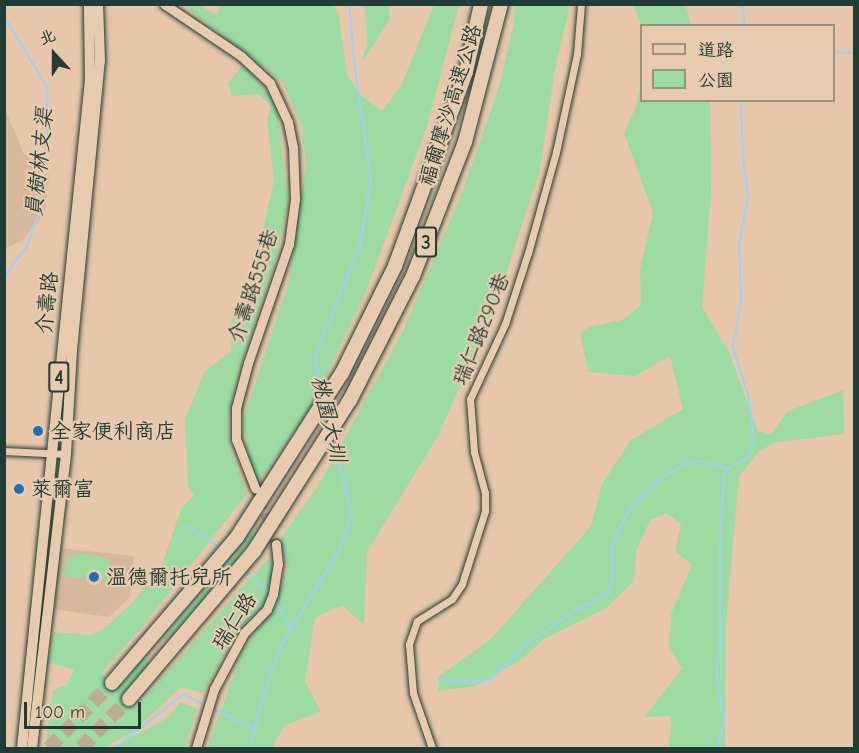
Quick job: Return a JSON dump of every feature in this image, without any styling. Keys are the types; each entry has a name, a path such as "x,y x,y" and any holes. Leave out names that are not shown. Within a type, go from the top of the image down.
{"highway":[{"name":"福爾摩沙高速公路","path":"112,683 225,552 298,444 342,373 399,255 466,72 481,4"},
{"name":"福爾摩沙高速公路","path":"129,699 242,566 351,400 413,276 461,152 484,77 501,4"},
{"path":"147,644 163,660"}],"main road":[{"name":"介壽路","path":"22,748 90,80 88,4"},
{"name":"介壽路","path":"32,748 66,454 72,350 100,61 98,4"}],"street":[{"name":"介壽路555巷","path":"164,4 241,56 270,83 288,122 293,147 295,199 289,244 248,363 236,408 236,439 255,488"},
{"name":"瑞仁路290巷","path":"432,748 413,693 410,644 417,621 452,599 462,584 486,511 485,493 474,452 470,399 505,324 528,253 558,141 576,54 581,4"},
{"path":"4,451 66,454"},
{"name":"瑞仁路","path":"196,748 214,689 244,633 267,609 278,564 276,544"}],"shaded area":[{"path":"4,107 23,152 49,176 45,212 23,240 5,249"},
{"name":"溫德爾托兒所","path":"59,548 134,556 130,597 109,617 51,609"}],"green space":[{"path":"189,5 198,5 217,15 220,5 333,5 338,11 347,74 359,94 382,111 401,86 434,5 459,5 427,126 368,287 312,406 259,482 250,465 243,420 289,281 306,165 302,128 283,82 187,8"},
{"path":"365,5 389,5 390,19 361,64 367,44"},
{"path":"515,5 570,5 555,69 540,170 493,313 438,436 367,552 364,625 342,605 315,618 305,682 321,712 285,725 272,748 207,748 243,650 276,604 288,566 279,544 281,538 318,486 403,331 462,193 498,90 514,24"},
{"path":"633,5 686,5 691,24 641,24"},
{"path":"241,67 247,69 273,99 278,116 288,204 277,255 234,387 228,425 231,448 247,494 142,627 101,673 114,686 142,659 147,659 148,664 123,695 135,708 270,556 275,566 266,603 238,630 203,693 181,687 133,732 104,748 45,748 53,690 67,685 74,669 49,663 54,632 92,635 106,627 135,600 163,562 181,509 194,495 188,487 185,419 205,371 231,351 232,308 243,311 248,298 274,180 267,120 271,106 259,94 232,96 228,83"},
{"path":"640,88 640,102 710,102 711,191 702,307 729,352 758,431 771,434 788,411 843,390 844,434 777,442 759,451 739,477 726,625 725,748 669,748 671,716 644,717 682,669 669,646 671,614 692,565 675,551 681,524 666,513 650,520 636,552 634,581 605,609 544,639 522,659 476,686 438,691 439,676 491,639 591,526 602,484 631,440 683,409 670,356 635,376 588,372 580,333 589,327 622,320 641,305 640,269 653,213 624,133 636,107"},
{"path":"250,532 257,533 197,607 164,642 164,637"},
{"path":"76,553 104,557 113,567 111,574 117,574 117,581 62,576 62,569 66,570 67,559"},
{"path":"181,702 197,709 185,748 111,748 167,718"}],"waterway":[{"name":"桃園大圳","path":"323,394 314,359 360,245 371,178 356,78 349,4"},
{"path":"742,4 745,24"},
{"name":"員樹林支渠","path":"4,16 47,87 47,134 38,215 27,246 4,277"},
{"path":"835,52 854,53"},
{"path":"717,748 725,719 718,688 717,668 720,641 720,544 724,475 728,469 748,457 754,440 748,395 733,347 741,299 739,246 748,195 743,161 741,102"},
{"name":"桃園大圳","path":"327,408 330,420"},
{"name":"桃園大圳","path":"250,748 262,699 279,649 340,549 351,515 333,435"},
{"path":"445,682 489,680 527,644 576,610 608,594 613,573 611,550 614,538 630,509 661,478 688,463 698,461 728,469"},
{"path":"186,525 221,548"},
{"path":"245,569 270,596"},
{"path":"274,600 286,618 290,629"},
{"path":"115,748 184,694 205,705"},
{"path":"213,708 254,730"}],"tunnel":[{"path":"255,488 276,544"},
{"path":"49,748 112,683"},
{"path":"81,748 129,699"}],"place":[{"name":"全家便利商店","path":"38,431"},
{"name":"萊爾富","path":"19,489"},
{"name":"溫德爾托兒所","path":"94,577"}]}
